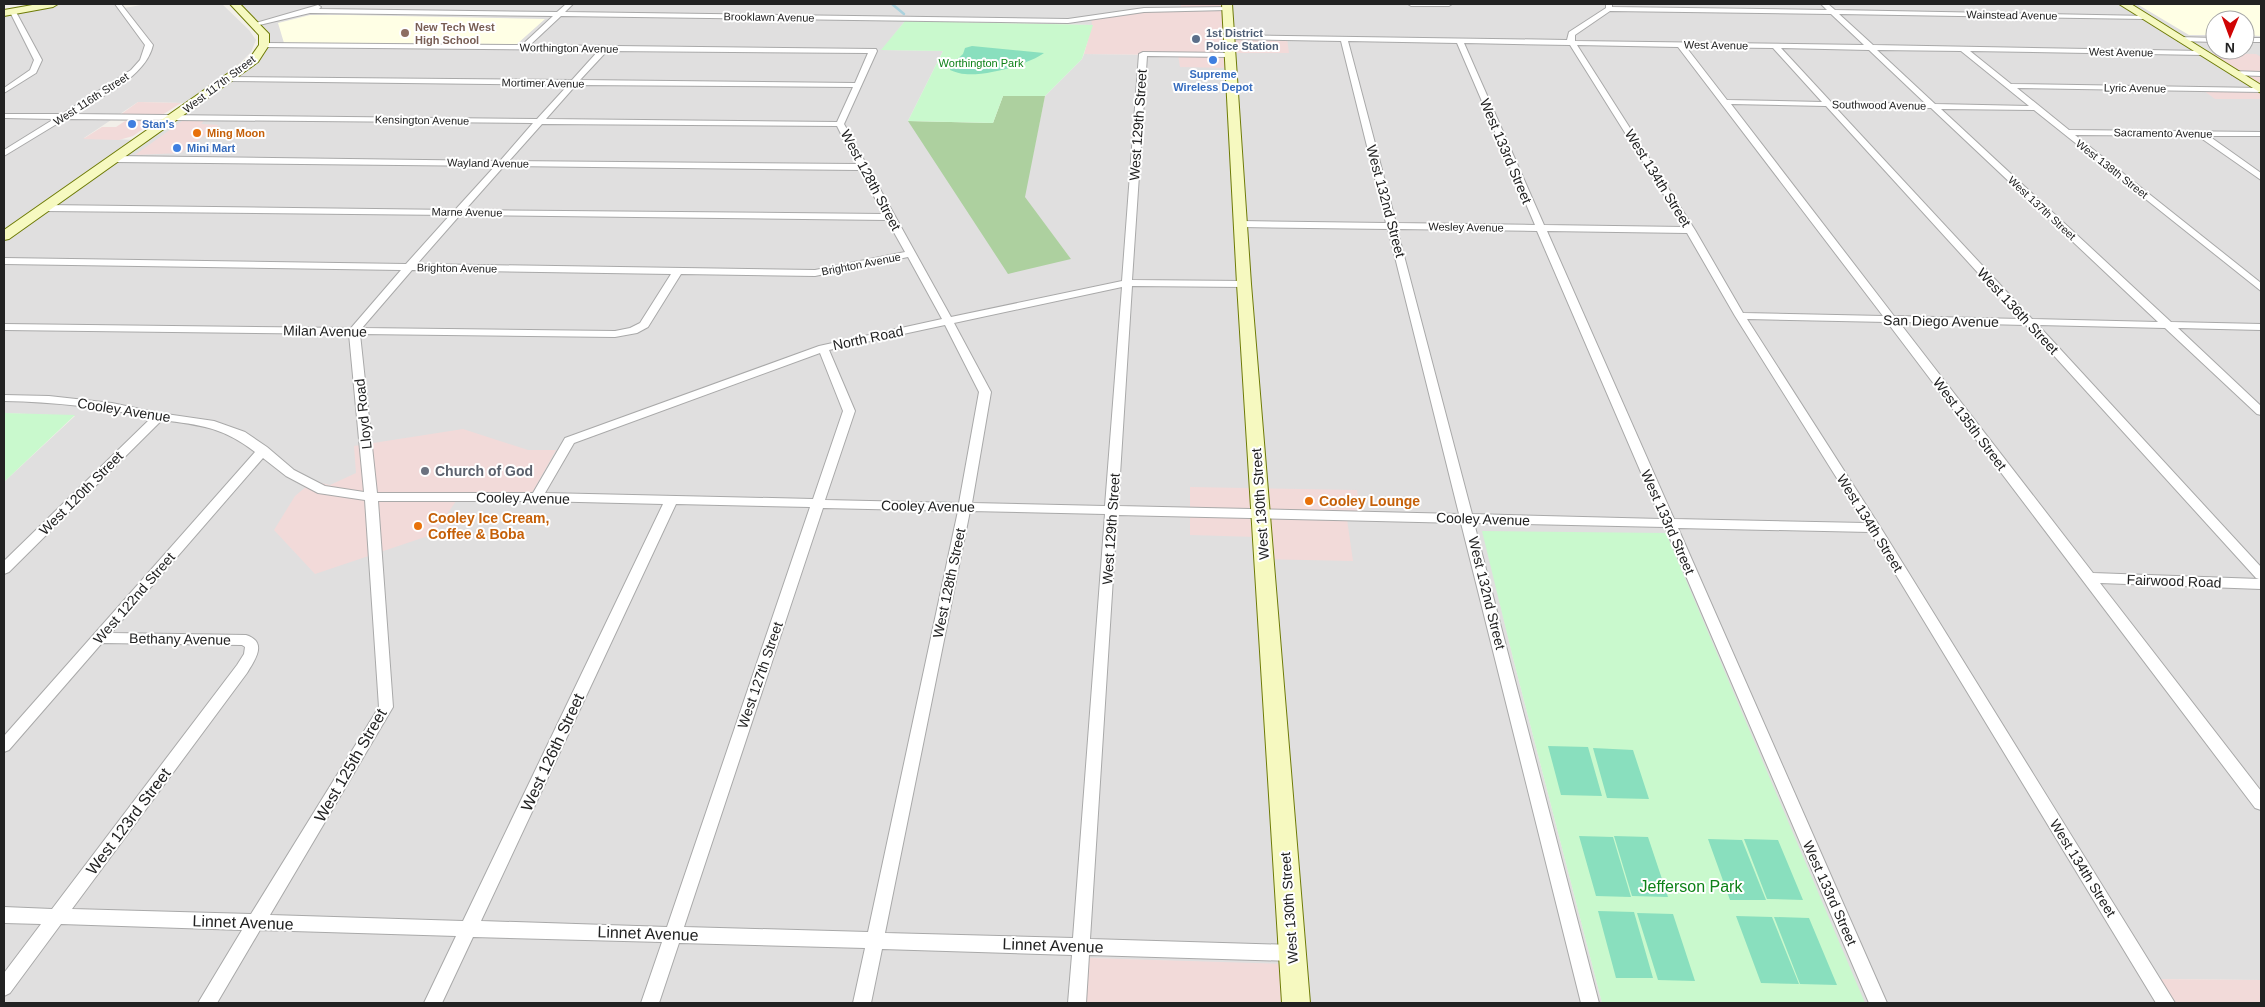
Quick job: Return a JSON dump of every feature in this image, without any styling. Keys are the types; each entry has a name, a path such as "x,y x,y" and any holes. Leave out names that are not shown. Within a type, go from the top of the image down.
{"main road":[{"path":"8,13 53,4"},
{"name":"West 117th Street","path":"4,236 254,60 264,45 264,34 235,4"},
{"path":"2124,4 2261,90"},
{"name":"West 130th Street","path":"1227,6 1244,284 1296,1003"}],"street":[{"name":"West 116th Street","path":"4,154 125,78 140,66 148,54 149,46 118,4"},
{"path":"255,24 310,11 325,4"},
{"path":"524,47 570,4"},
{"path":"1411,4 1449,4"},
{"name":"West 137th Street","path":"1824,4 2261,412"},
{"name":"Brooklawn Avenue","path":"310,11 1068,22 1143,7 1227,6"},
{"path":"1573,38 1609,6"},
{"name":"Wainstead Avenue","path":"1609,6 2146,17"},
{"path":"4,91 33,71 38,60 8,13"},
{"name":"West Avenue","path":"1229,46 1344,39 1532,42 1573,38 1680,45 2203,53"},
{"name":"West 134th Street","path":"1573,38 1740,316 1874,528 2166,1003"},
{"name":"West 132nd Street","path":"1344,39 1590,1003"},
{"path":"2181,39 2205,40"},
{"name":"West 133rd Street","path":"1459,40 1878,1003"},
{"name":"Worthington Avenue","path":"264,45 873,51"},
{"name":"West 135th Street","path":"1680,45 2261,803"},
{"name":"West 129th Street","path":"1077,1003 1143,54 1229,46"},
{"name":"West 136th Street","path":"1775,46 2261,575"},
{"path":"354,331 605,48"},
{"name":"West 138th Street","path":"1964,49 2034,108 2261,288"},
{"name":"West 128th Street","path":"862,1003 964,507 985,392 840,124 873,51"},
{"path":"2235,73 2261,74"},
{"name":"Mortimer Avenue","path":"229,79 858,85"},
{"name":"Lyric Avenue","path":"2008,86 2261,90"},
{"name":"Southwood Avenue","path":"1724,102 2034,108"},
{"name":"Kensington Avenue","path":"4,116 840,124"},
{"name":"Sacramento Avenue","path":"2065,132 2261,134"},
{"path":"2200,134 2261,177"},
{"name":"Wayland Avenue","path":"114,159 862,167"},
{"name":"Marne Avenue","path":"44,208 891,217"},
{"name":"Wesley Avenue","path":"1241,224 1690,230"},
{"name":"Brighton Avenue","path":"4,261 815,273 909,254"},
{"name":"Milan Avenue","path":"4,327 615,334 633,332 644,325 677,272"},
{"name":"North Road","path":"537,497 569,441 823,348 1127,283 1244,284"},
{"name":"San Diego Avenue","path":"1740,316 2261,327"},
{"name":"Lloyd Road","path":"354,331 371,497"},
{"name":"West 127th Street","path":"650,1003 850,411 823,348"},
{"name":"Cooley Avenue","path":"4,398 49,399 112,406 159,416 210,423 241,435 263,450 290,473 322,490 371,497 537,497 1261,512 1670,525 1874,528"},
{"name":"West 120th Street","path":"4,569 159,416"},
{"name":"West 122nd Street","path":"4,746 263,450"},
{"name":"West 125th Street","path":"208,1003 386,707 371,497"},
{"name":"West 126th Street","path":"433,1003 671,501"},
{"name":"Fairwood Road","path":"2088,578 2261,584"},
{"name":"Bethany Avenue","path":"99,638 246,640 252,646 251,654"},
{"name":"West 123rd Street","path":"4,987 242,669 251,654"},
{"name":"Linnet Avenue","path":"4,915 1293,953"}],"shaded area":[{"path":"55,4 120,4 124,8 147,4 222,4 249,30 256,40 251,52 236,67 186,103 138,102 84,138 137,140 4,233 4,14"},
{"path":"241,4 1181,4 1181,7 1147,9 1091,18 1093,25 905,21 882,50 943,51 908,121 1071,259 1024,197 1045,96 1082,59 1084,54 1179,55 1230,38 1230,4 2261,4 2261,980 2145,979 2160,1003 1864,1003 1483,531 1513,658 1602,1003 1289,1003 1287,965 1089,958 1086,1003 4,1003 4,482 75,416 4,413 4,239 230,81 269,41 267,30"},
{"path":"1181,4 1230,4 1230,38 1287,38 1289,53 1227,53 1228,68 1180,67 1178,55 1084,54 1092,25 1091,18 1147,9 1181,7"},
{"path":"2137,4 2261,4 2261,36 2255,36 2255,10 2205,10 2205,35 2189,35"},
{"name":"New Tech West High School","path":"310,15 545,19 517,44 284,43 278,23"},
{"path":"2256,54 2261,57 2261,99 2215,99 2200,88 2255,89 2211,60 2255,60"},
{"path":"138,102 181,103 162,115 120,115"},
{"path":"125,121 154,121 133,136 119,140 83,139 102,127 116,127"},
{"path":"182,121 204,121 201,124 219,125 181,153 135,155"},
{"path":"463,429 528,450 556,450 527,502 456,501 434,534 315,574 274,530 295,496 313,481 330,485 356,473 354,446"},
{"path":"1190,487 1357,490 1362,519 1347,519 1353,561 1258,559 1256,537 1190,535"},
{"path":"1089,958 1287,964 1289,1003 1086,1003"},
{"path":"2145,979 2261,980 2261,1003 2160,1003"}],"green space":[{"name":"Worthington Park","path":"905,21 1093,25 1082,59 1045,96 1003,96 993,123 908,121 943,51 881,50"},
{"path":"972,46 1044,53 1027,62 984,73 965,74 950,70 951,65 963,54 965,48"},
{"path":"1003,96 1045,96 1025,197 1071,259 1008,274 908,121 993,123"},
{"path":"4,413 75,415 4,482"},
{"name":"Jefferson Park","path":"1482,531 1666,533 1865,1003 1602,1003"},
{"path":"1548,746 1588,747 1602,796 1561,795"},
{"path":"1593,748 1633,750 1649,799 1607,798"},
{"path":"1579,836 1613,837 1631,897 1596,896"},
{"path":"1614,836 1648,837 1668,897 1632,896"},
{"path":"1708,839 1742,840 1766,900 1730,900"},
{"path":"1744,839 1778,840 1803,900 1767,899"},
{"path":"1598,911 1634,912 1653,978 1616,978"},
{"path":"1637,913 1673,914 1695,981 1658,980"},
{"path":"1736,916 1772,917 1799,984 1761,983"},
{"path":"1774,917 1809,918 1837,985 1800,984"}],"waterway":[{"path":"892,4 904,14"}],"place":[{"name":"New Tech West High School","path":"405,33"},
{"name":"1st District Police Station","path":"1196,39"},
{"name":"Supreme Wireless Depot","path":"1213,60"},
{"name":"Stan's","path":"132,124"},
{"name":"Ming Moon","path":"197,133"},
{"name":"Mini Mart","path":"177,148"},
{"name":"Church of God","path":"425,471"},
{"name":"Cooley Lounge","path":"1309,501"},
{"name":"Cooley Ice Cream, Coffee & Boba","path":"418,526"}]}
